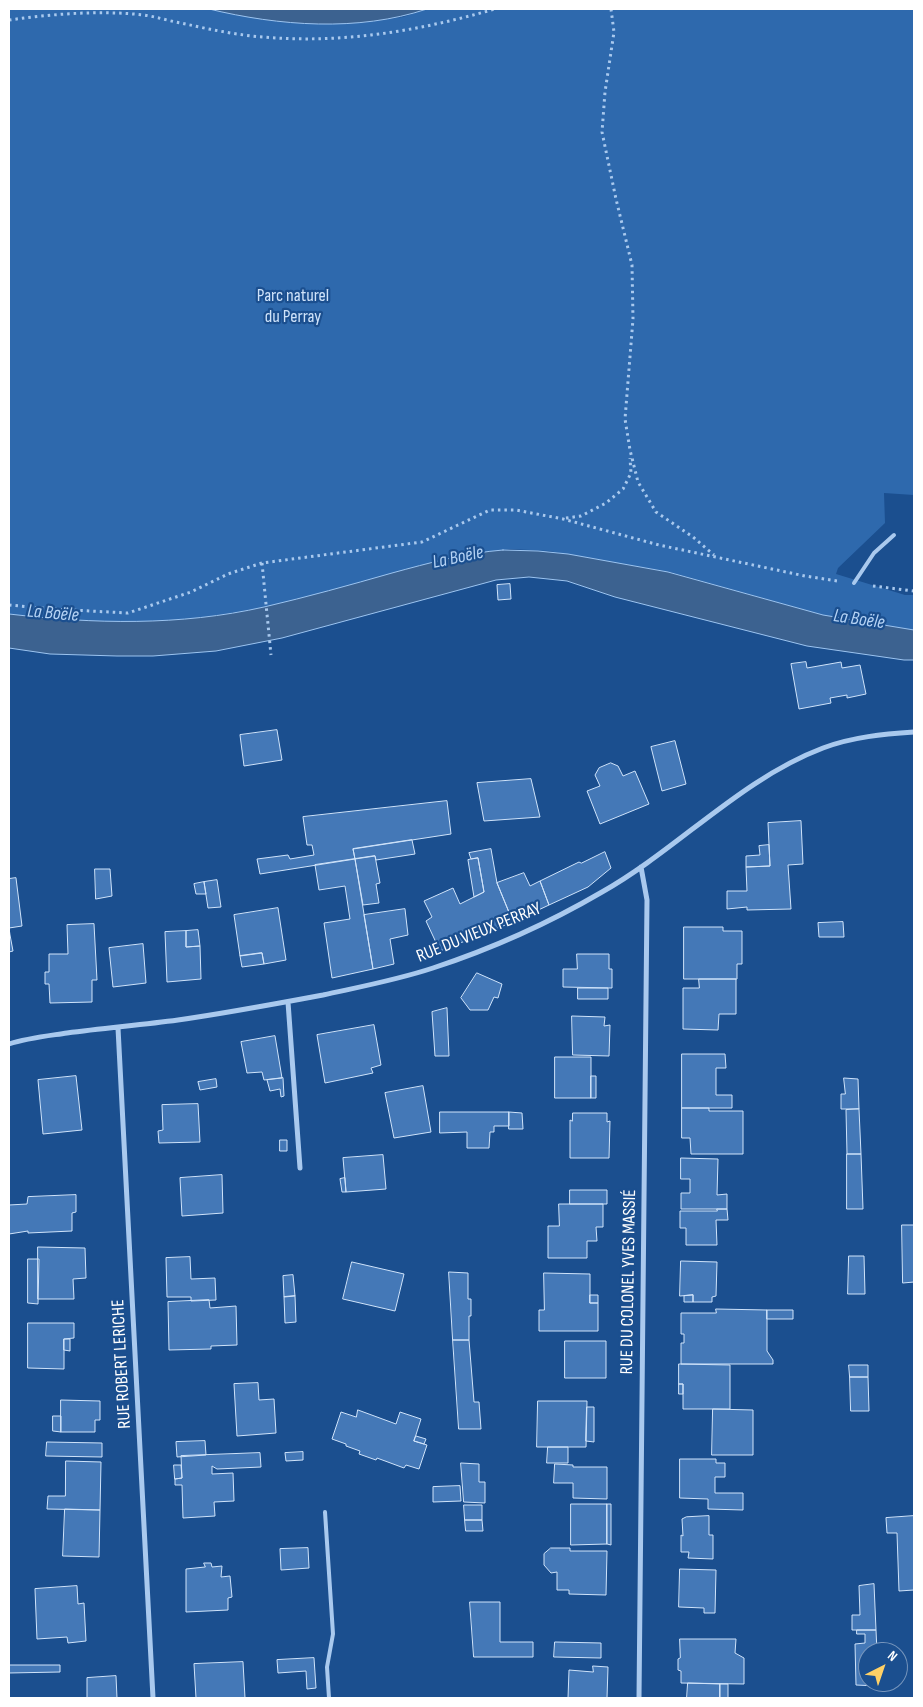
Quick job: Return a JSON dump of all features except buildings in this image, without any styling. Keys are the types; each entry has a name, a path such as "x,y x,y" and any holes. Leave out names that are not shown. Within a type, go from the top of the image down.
{"street":[{"name":"RUE DU VIEUX PERRAY","path":"9,1044 38,1037 176,1020 288,1002 359,988 441,965 497,944 603,892 641,867 733,799 786,764 824,747 875,735 914,732"},
{"name":"RUE DU COLONEL YVES MASSIÉ","path":"639,1698 647,900 641,867"},
{"path":"288,1002 300,1168"},
{"name":"RUE ROBERT LERICHE","path":"118,1028 153,1698"}],"lane":[{"path":"854,583 874,553 894,535"},
{"path":"325,1512 333,1634 327,1667 329,1698"}],"path":[{"path":"9,20 46,15 92,13 145,15 198,27 262,37 322,40 397,33 450,22 494,9"},
{"path":"611,9 614,32 605,92 602,132 632,265 633,319 625,419 630,450 638,482 656,512 693,537 715,556"},
{"path":"562,519 581,516 606,503 624,489 631,473 630,450"},
{"path":"9,604 52,609 128,613 191,592 228,574 262,563 422,542 490,510 516,510 562,519 658,545 805,576 914,591"},
{"path":"262,563 271,655"}],"green space":[{"name":"Parc naturel du Perray","path":"9,9 209,9 285,22 360,23 403,17 427,9 914,9 914,495 884,493 885,523 838,568 836,574 905,595 914,595 914,630 823,615 670,572 549,551 510,549 441,560 310,597 255,609 192,619 114,623 9,614"}],"water":[{"path":"209,9 427,9 374,21 318,24 291,23"},
{"name":"La Boële","path":"503,550 568,554 668,572 823,615 914,630 914,660 807,646 615,597 567,581 529,577 496,580 282,638 216,651 153,656 117,656 50,654 9,648 9,614 105,621 201,618 264,607 433,562 475,553"}]}
